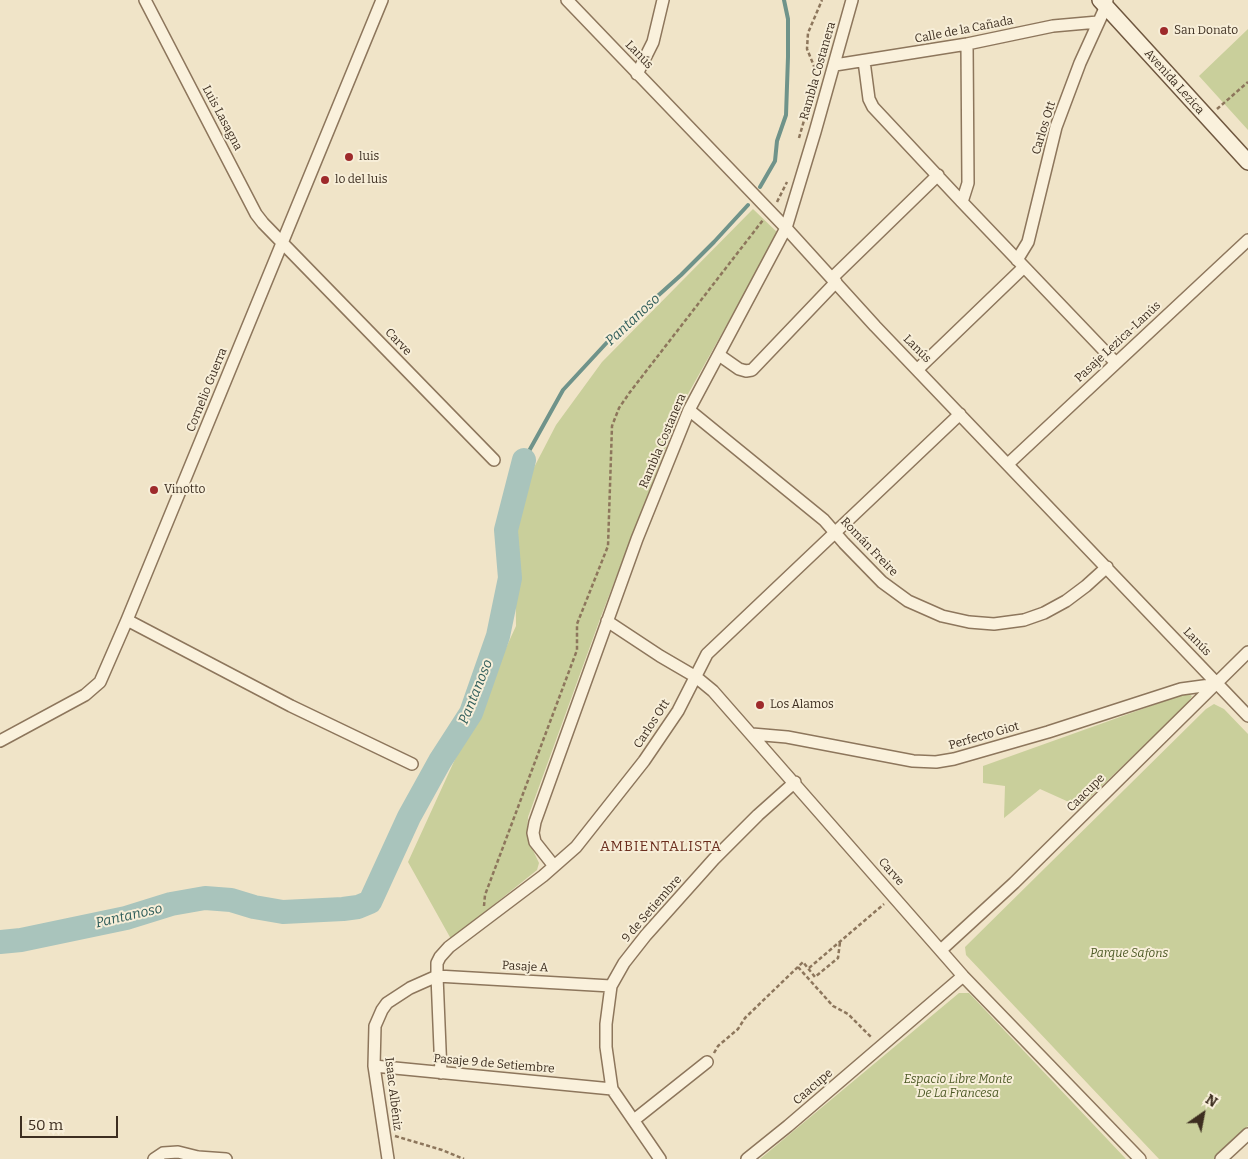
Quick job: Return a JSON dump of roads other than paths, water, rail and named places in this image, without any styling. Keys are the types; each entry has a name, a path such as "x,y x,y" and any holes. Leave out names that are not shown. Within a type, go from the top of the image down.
{"street":[{"name":"Luis Lasagna","path":"145,0 256,214 283,243"},
{"name":"Cornelio Guerra","path":"0,741 85,695 100,682 382,0"},
{"name":"Lanús","path":"567,0 770,211 875,326 1248,716"},
{"path":"637,74 653,42 663,0"},
{"name":"Rambla Costanera","path":"554,866 536,842 533,833 535,822 644,522 689,410 786,228 835,65 852,0"},
{"name":"Carlos Ott","path":"918,369 1021,263 1028,242 1056,127 1098,22 1104,2"},
{"name":"Avenida Lezica","path":"1104,2 1248,162"},
{"name":"Calle de la Cañada","path":"835,65 967,44 1054,26 1098,22"},
{"path":"962,202 968,183 967,44"},
{"path":"864,61 873,107 1116,363"},
{"path":"719,355 739,368 746,371 752,370 834,280 938,175"},
{"name":"Pasaje Lezica-Lanús","path":"1008,464 1248,240"},
{"name":"Carve","path":"283,243 494,460"},
{"name":"Román Freire","path":"689,410 824,520 882,582 908,601 942,616 969,622 994,624 1024,620 1044,613 1073,596 1107,567"},
{"name":"Carlos Ott","path":"441,1073 437,976 437,963 440,957 449,947 576,847 644,762 678,711 707,654 960,414"},
{"path":"127,620 291,706 412,764"},
{"name":"Carve","path":"607,621 696,677 714,691 963,976 1140,1159"},
{"name":"Caacupe","path":"941,950 1014,883 1190,709 1218,684 1248,652"},
{"name":"Perfecto Giot","path":"752,734 787,738 913,761 936,762 954,759 1048,732 1181,690 1218,684"},
{"name":"9 de Setiembre","path":"612,1089 606,1047 606,1024 611,986 624,963 646,934 714,859 758,815 795,782"},
{"name":"Pasaje A","path":"437,976 611,986"},
{"name":"Isaac Albéniz","path":"388,1159 374,1066 375,1026 387,1003 410,988 437,976"},
{"name":"Caacupe","path":"747,1159 963,976"},
{"path":"634,1120 707,1062"},
{"name":"Pasaje 9 de Setiembre","path":"374,1066 612,1089"},
{"path":"612,1089 660,1159"},
{"path":"1221,1159 1248,1134"},
{"path":"154,1159 163,1153 178,1152 198,1158 226,1159"}],"waterway":[{"name":"Pantanoso","path":"760,187 775,161 777,141 786,115 788,19 784,0"},
{"name":"Pantanoso","path":"524,460 563,390 612,337 681,275 748,205"},
{"name":"Pantanoso","path":"0,942 21,940 126,918 171,904 205,898 231,900 254,907 283,912 343,909 358,907 370,902 409,817 440,761 471,713 498,636 510,578 506,530 524,460"}],"place":[{"name":"San Donato","path":"1164,31"},
{"name":"luis","path":"349,157"},
{"name":"lo del luis","path":"325,180"},
{"name":"Vinotto","path":"154,490"},
{"name":"Los Alamos","path":"760,705"}],"district":[{"name":"AMBIENTALISTA","path":"661,847"}],"park label":[{"name":"Parque Safons","path":"1129,954"},
{"name":"Espacio Libre Monte De La Francesa","path":"958,1087"}]}
